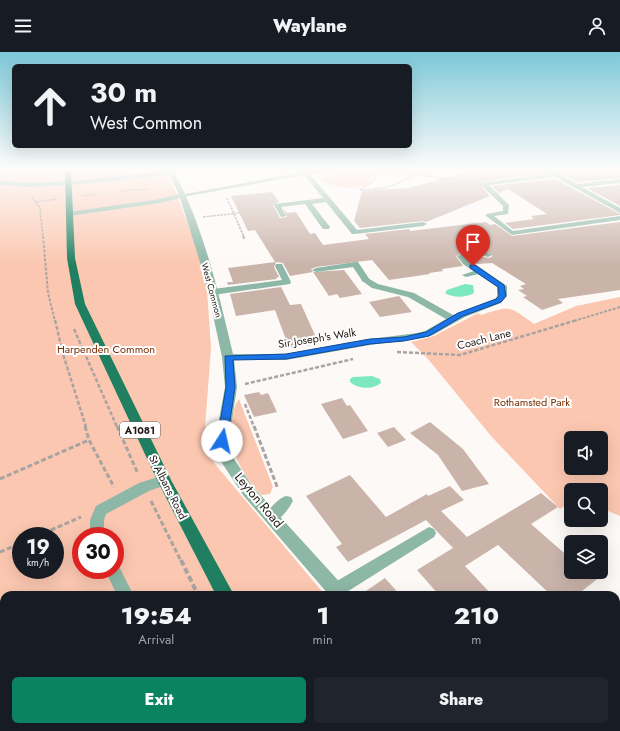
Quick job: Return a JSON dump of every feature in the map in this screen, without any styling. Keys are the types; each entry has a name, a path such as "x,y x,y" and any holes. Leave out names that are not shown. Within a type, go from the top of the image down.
{"main road":[{"name":"St Albans Road","path":"69,202 71,258 80,304 164,480 223,591"}],"street":[{"path":"69,214 155,202"},
{"name":"West Common","path":"185,202 214,292 228,357 231,387"},
{"name":"Sir Joseph's Walk","path":"228,357 286,357 370,342 404,339 429,333 452,319 494,303 502,296 502,286 466,262"},
{"path":"366,280 375,286 411,295 452,319"},
{"name":"Leyton Road","path":"231,387 222,441 227,460 248,490 337,591"}],"lane":[{"path":"307,202 326,227"},
{"path":"283,216 277,205 310,202"},
{"path":"328,202 355,232 423,224"},
{"path":"503,202 506,205 506,213 488,216 512,233 620,218"},
{"path":"602,202 620,212"},
{"path":"466,262 461,256 480,250 488,255"},
{"path":"316,270 355,264 366,280"},
{"path":"214,292 287,282 279,266"},
{"path":"466,275 480,271"},
{"path":"98,527 100,510 164,480"},
{"path":"272,516 286,500"},
{"path":"340,591 429,533"},
{"path":"118,579 123,590"}],"path":[{"path":"36,202 40,208 48,293 63,354 82,410 89,440 112,485 124,498"},
{"path":"229,202 245,240"},
{"path":"191,218 239,213"},
{"name":"Coach Lane","path":"394,352 460,355 620,307"},
{"path":"231,387 355,359"},
{"path":"231,387 242,397 276,486 286,500"},
{"path":"0,479 89,440"},
{"path":"59,527 100,510"},
{"path":"0,552 12,547"}],"green space":[{"name":"Harpenden Common","path":"0,202 180,202 206,274 211,348 204,441 214,463 322,591 0,591"},
{"name":"Rothamsted Park","path":"620,297 620,516 608,511 608,483 564,483 564,506 560,509 491,436 428,359 411,342 434,336 478,313 481,315 504,309 514,311 534,324 576,306"},
{"path":"239,399 273,487 270,494 261,495 247,478 237,459 231,428 234,409"}],"shaded area":[{"path":"465,284 473,285 474,293 459,297 445,293 447,290"},
{"path":"372,376 380,379 381,383 374,387 366,388 357,386 350,382 350,379 353,377"}],"building":[{"path":"234,202 279,202 273,205 280,218 287,217 283,208 287,213 296,212 310,234 315,233 323,245 369,239 365,234 409,229 410,231 486,222 490,225 495,224 512,236 620,222 620,290 558,299 563,303 542,310 523,297 527,296 518,290 524,289 520,286 526,284 492,263 477,264 469,259 479,256 489,258 493,256 480,248 456,256 463,266 442,269 443,271 429,273 430,274 389,280 372,260 316,267 311,269 313,272 290,276 283,263 276,262 274,267 279,277 276,278 277,279 228,285 227,282 233,282 228,268 275,262 255,230 248,231"},
{"path":"359,202 476,202 426,222 423,221 360,228 354,221"},
{"path":"528,202 597,202 620,215 513,229 505,223 534,219 531,216 547,214"},
{"path":"612,202 620,202 620,206"},
{"path":"344,270 362,294 340,298 337,294 329,296 313,272"},
{"path":"281,287 290,305 301,304 319,344 289,348 275,310 236,316 230,294"},
{"path":"399,296 412,312 380,317 369,302"},
{"path":"259,392 261,395 268,393 277,412 254,417 244,395"},
{"path":"342,398 347,406 350,405 368,431 343,439 321,404"},
{"path":"430,422 463,449 489,484 462,491 438,455 410,433"},
{"path":"394,427 406,440 388,447 377,433"},
{"path":"350,475 386,517 427,494 428,496 450,486 464,500 441,511 467,537 541,493 558,507 531,524 564,553 564,579 597,579 582,591 547,591 498,545 465,566 488,591 435,591 417,570 453,548 426,520 348,562 336,547 342,544 306,496"},
{"path":"385,578 396,591 366,591"}],"route":[{"path":"222,441 231,387 231,371 228,357 286,357 370,342 404,339 429,333 442,327 447,322 460,315 498,301 502,296 502,286 473,266"}]}
